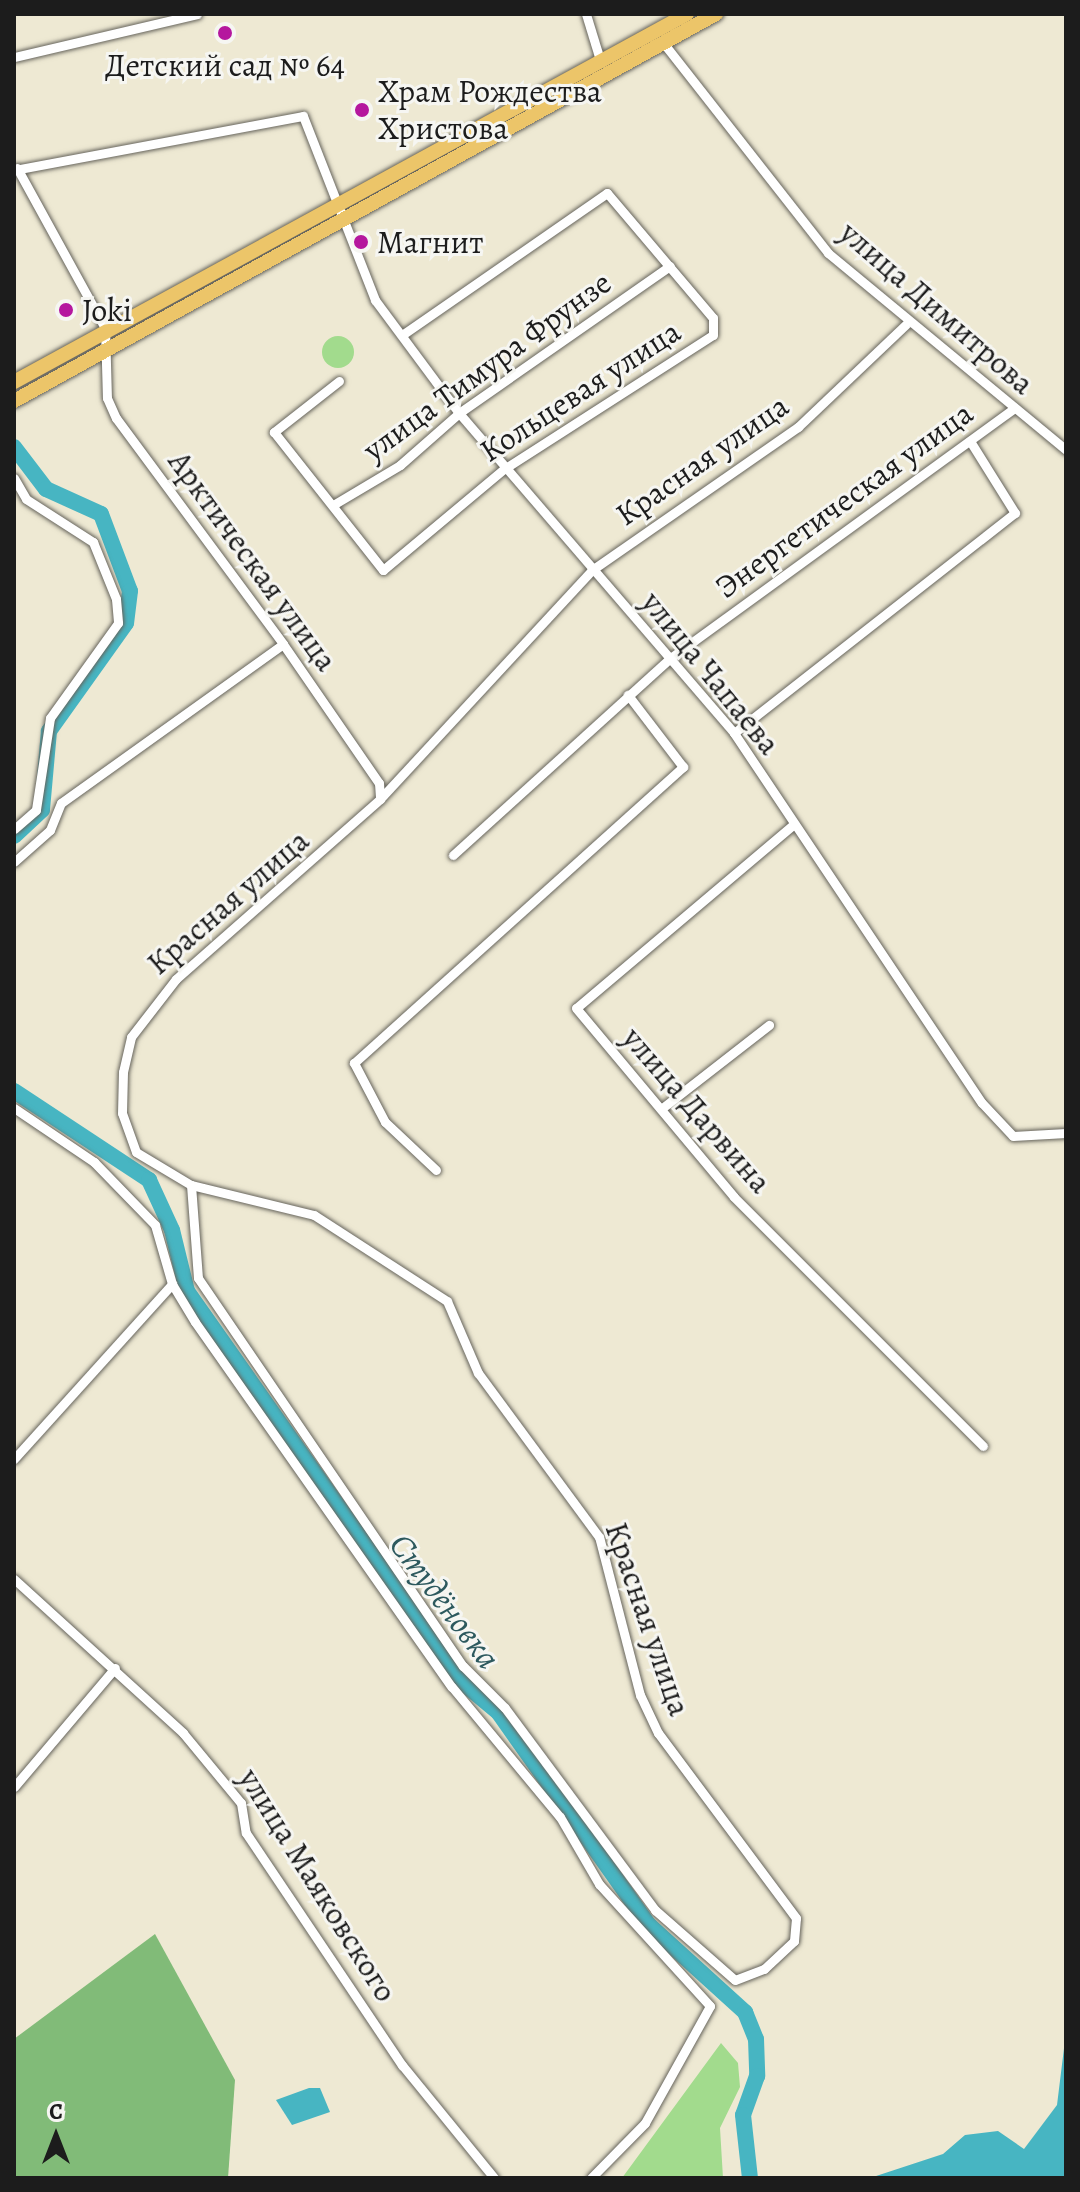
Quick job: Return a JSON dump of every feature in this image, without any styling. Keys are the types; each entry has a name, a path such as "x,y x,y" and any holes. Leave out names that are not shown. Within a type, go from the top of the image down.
{"main road":[{"path":"14,382 80,351 105,346 336,210 687,14"},
{"path":"14,401 112,324 665,45 716,14"},
{"path":"112,324 113,328 126,334"}],"street":[{"path":"14,57 197,14"},
{"path":"586,14 601,63"},
{"name":"улица Димитрова","path":"665,45 828,253 906,324 1066,450"},
{"name":"улица Чапаева","path":"16,168 303,116 336,210 375,300 459,413 734,733 982,1103 1013,1136 1066,1133"},
{"path":"16,168 112,324"},
{"name":"Кольцевая улица","path":"339,381 274,432 383,570 504,469 713,335 713,318 607,193 403,334"},
{"name":"улица Тимура Фрунзе","path":"333,505 400,465 459,413 670,266"},
{"name":"Арктическая улица","path":"112,324 105,346 107,398 116,418 283,644 379,783 380,799"},
{"name":"Красная улица","path":"191,1185 198,1278 267,1387 463,1666 505,1708 655,1910 735,1980 764,1969 794,1941 796,1918 658,1733 640,1695 599,1537 478,1373 447,1301 314,1215 191,1185 129,1142 122,1092 131,1037 176,979 380,799 592,570 798,427 906,324"},
{"name":"Энергетическая улица","path":"453,855 669,659 1015,408"},
{"path":"734,733 1015,513 970,441"},
{"path":"14,478 26,499 93,542 116,599 118,623 50,718 36,810 14,829"},
{"path":"14,862 50,830 61,803 283,644"},
{"path":"436,1170 385,1122 354,1063 683,767 628,695"},
{"name":"улица Дарвина","path":"794,824 576,1008 734,1197 983,1446"},
{"path":"661,1109 769,1025"},
{"path":"14,1108 94,1162 155,1225 172,1284 452,1687 560,1817 599,1884 710,2006 645,2123 591,2178"},
{"path":"14,1459 172,1284"},
{"name":"улица Маяковского","path":"14,1579 183,1733 241,1803 246,1833 402,2065 494,2178"},
{"path":"14,1787 115,1668"}],"green space":[{"path":"338,336 349,341 354,352 349,363 338,368 327,363 322,352 327,341"},
{"path":"155,1934 235,2080 228,2178 14,2178 14,2039"},
{"path":"721,2043 738,2063 740,2087 720,2128 723,2178 622,2178"}],"water":[{"path":"1066,2032 1066,2178 870,2178 943,2154 965,2135 998,2131 1024,2149 1057,2105"},
{"path":"309,2088 320,2088 330,2112 292,2125 276,2100"}],"waterway":[{"name":"Студёновка","path":"14,447 46,489 101,514 130,591 126,623 49,731 42,810 14,836"},
{"name":"Студёновка","path":"14,1091 149,1180 172,1230 187,1291 462,1682 498,1712 649,1925 745,2012 756,2039 757,2076 743,2115 750,2178"}],"place":[{"name":"Детский сад № 64","path":"225,33"},
{"name":"Храм Рождества Христова","path":"362,110"},
{"name":"Магнит","path":"361,242"},
{"name":"Joki","path":"66,310"}]}
